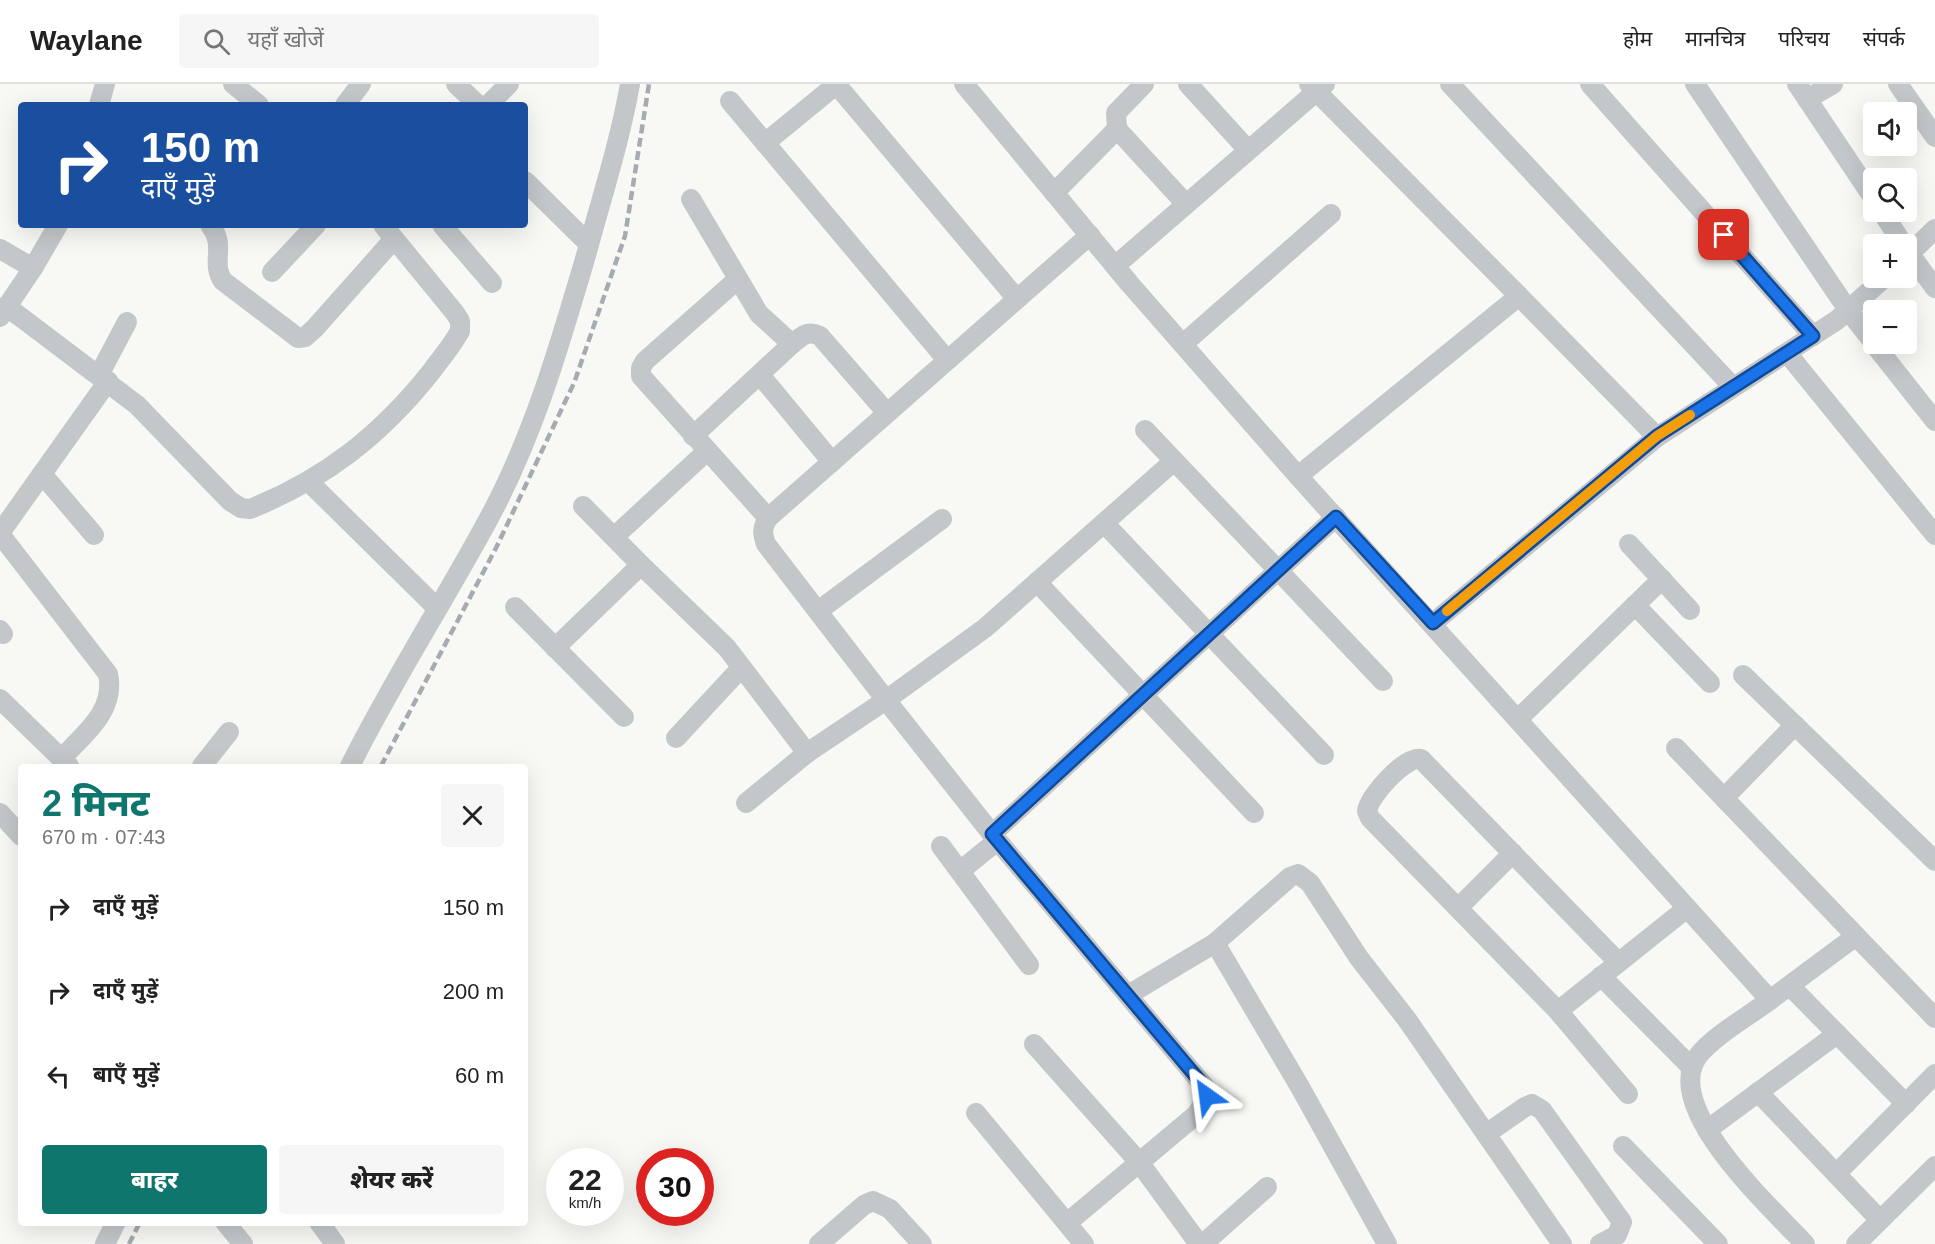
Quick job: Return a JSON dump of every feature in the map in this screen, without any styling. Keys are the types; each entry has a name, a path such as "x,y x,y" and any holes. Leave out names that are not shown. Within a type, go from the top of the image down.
{"street":[{"path":"100,102 105,84"},
{"path":"233,84 255,102"},
{"path":"347,102 361,84"},
{"path":"456,84 475,102"},
{"path":"491,102 509,84"},
{"path":"351,764 380,708 488,520 520,454 552,371 589,244 630,84"},
{"path":"765,143 836,84 1017,299"},
{"path":"964,84 1115,266 1298,476 1433,623 1770,1000"},
{"path":"1144,84 1116,113 1117,129 1186,204"},
{"path":"1188,84 1248,150"},
{"path":"1450,84 1733,387"},
{"path":"1590,84 1813,336"},
{"path":"1695,84 1863,329"},
{"path":"1833,84 1802,92 1863,184"},
{"path":"1898,84 1935,137"},
{"path":"1115,266 1248,150 1316,86 1657,436"},
{"path":"730,101 947,360"},
{"path":"1054,193 1117,129"},
{"path":"528,184 589,244"},
{"path":"691,199 738,279 769,326 792,344"},
{"path":"1183,344 1331,214"},
{"path":"56,228 3,312 104,378 142,410 230,501 241,508 250,509 309,482 340,461 398,411 460,331 460,321 389,232 315,328 305,337 298,338 223,281 217,267 220,243 212,228"},
{"path":"272,272 313,228"},
{"path":"445,228 492,283"},
{"path":"1917,243 1935,228"},
{"path":"1067,1223 1197,1114 1207,1096 1204,1086 994,837 886,700 762,535 763,526 768,518 1090,236"},
{"path":"0,249 33,268"},
{"path":"1917,264 1935,288"},
{"path":"738,279 645,361 641,368 645,383 768,518"},
{"path":"1433,623 1657,436 1813,336 1873,288"},
{"path":"1298,476 1519,296"},
{"path":"0,699 66,762 99,719 108,701 111,686 108,674 0,533 42,474 104,378 126,322"},
{"path":"693,436 792,344 805,334 812,332 820,336 887,413"},
{"path":"1787,353 1935,535"},
{"path":"1883,354 1935,421"},
{"path":"760,375 832,462"},
{"path":"1145,430 1383,681"},
{"path":"614,537 707,451"},
{"path":"746,802 807,753 886,700 985,628 1174,461"},
{"path":"42,474 94,536"},
{"path":"309,482 437,608"},
{"path":"583,506 641,566 716,636 807,753"},
{"path":"960,871 1143,695 1336,517"},
{"path":"818,611 942,519"},
{"path":"1104,523 1324,755"},
{"path":"1629,544 1690,610"},
{"path":"555,648 641,566"},
{"path":"1518,719 1662,579"},
{"path":"1037,582 1254,813"},
{"path":"1635,605 1710,683"},
{"path":"515,607 624,717"},
{"path":"676,738 741,668"},
{"path":"1743,675 1935,861"},
{"path":"1724,798 1794,725"},
{"path":"204,764 229,732"},
{"path":"1676,748 1935,1018"},
{"path":"1618,962 1421,759 1415,758 1407,762 1372,796 1367,811 1370,818 1558,1011 1628,1094"},
{"path":"0,813 18,833"},
{"path":"941,846 1029,965"},
{"path":"1458,908 1513,853"},
{"path":"1128,995 1215,943 1290,877 1298,874 1305,877 1359,958 1408,1021 1562,1244"},
{"path":"1558,1011 1687,908"},
{"path":"1805,1244 1719,1152 1694,1100 1690,1080 1692,1068 1707,1047 1791,987 1856,936"},
{"path":"1215,943 1300,1087 1387,1244"},
{"path":"1601,976 1692,1068"},
{"path":"1791,987 1906,1104"},
{"path":"1707,1130 1837,1034"},
{"path":"1034,1044 1139,1162 1201,1244 1267,1187"},
{"path":"1836,1174 1935,1074"},
{"path":"1758,1092 1880,1220"},
{"path":"1486,1134 1525,1107 1532,1104 1542,1110 1622,1222 1617,1235 1600,1244"},
{"path":"976,1113 1084,1244"},
{"path":"1623,1146 1718,1244"},
{"path":"1856,1244 1934,1168"},
{"path":"819,1244 864,1205 873,1201 890,1209 922,1244"},
{"path":"105,1244 114,1226"},
{"path":"228,1226 243,1244"},
{"path":"322,1226 335,1244"}],"railway":[{"path":"382,764 496,548 574,383 625,236 649,84"},
{"path":"129,1244 138,1226"}],"slow traffic":[{"path":"1447,611 1657,436 1690,415"}],"route":[{"path":"1207,1096 1204,1086 992,834 1336,517 1433,623 1657,436 1813,336 1724,235"}]}
